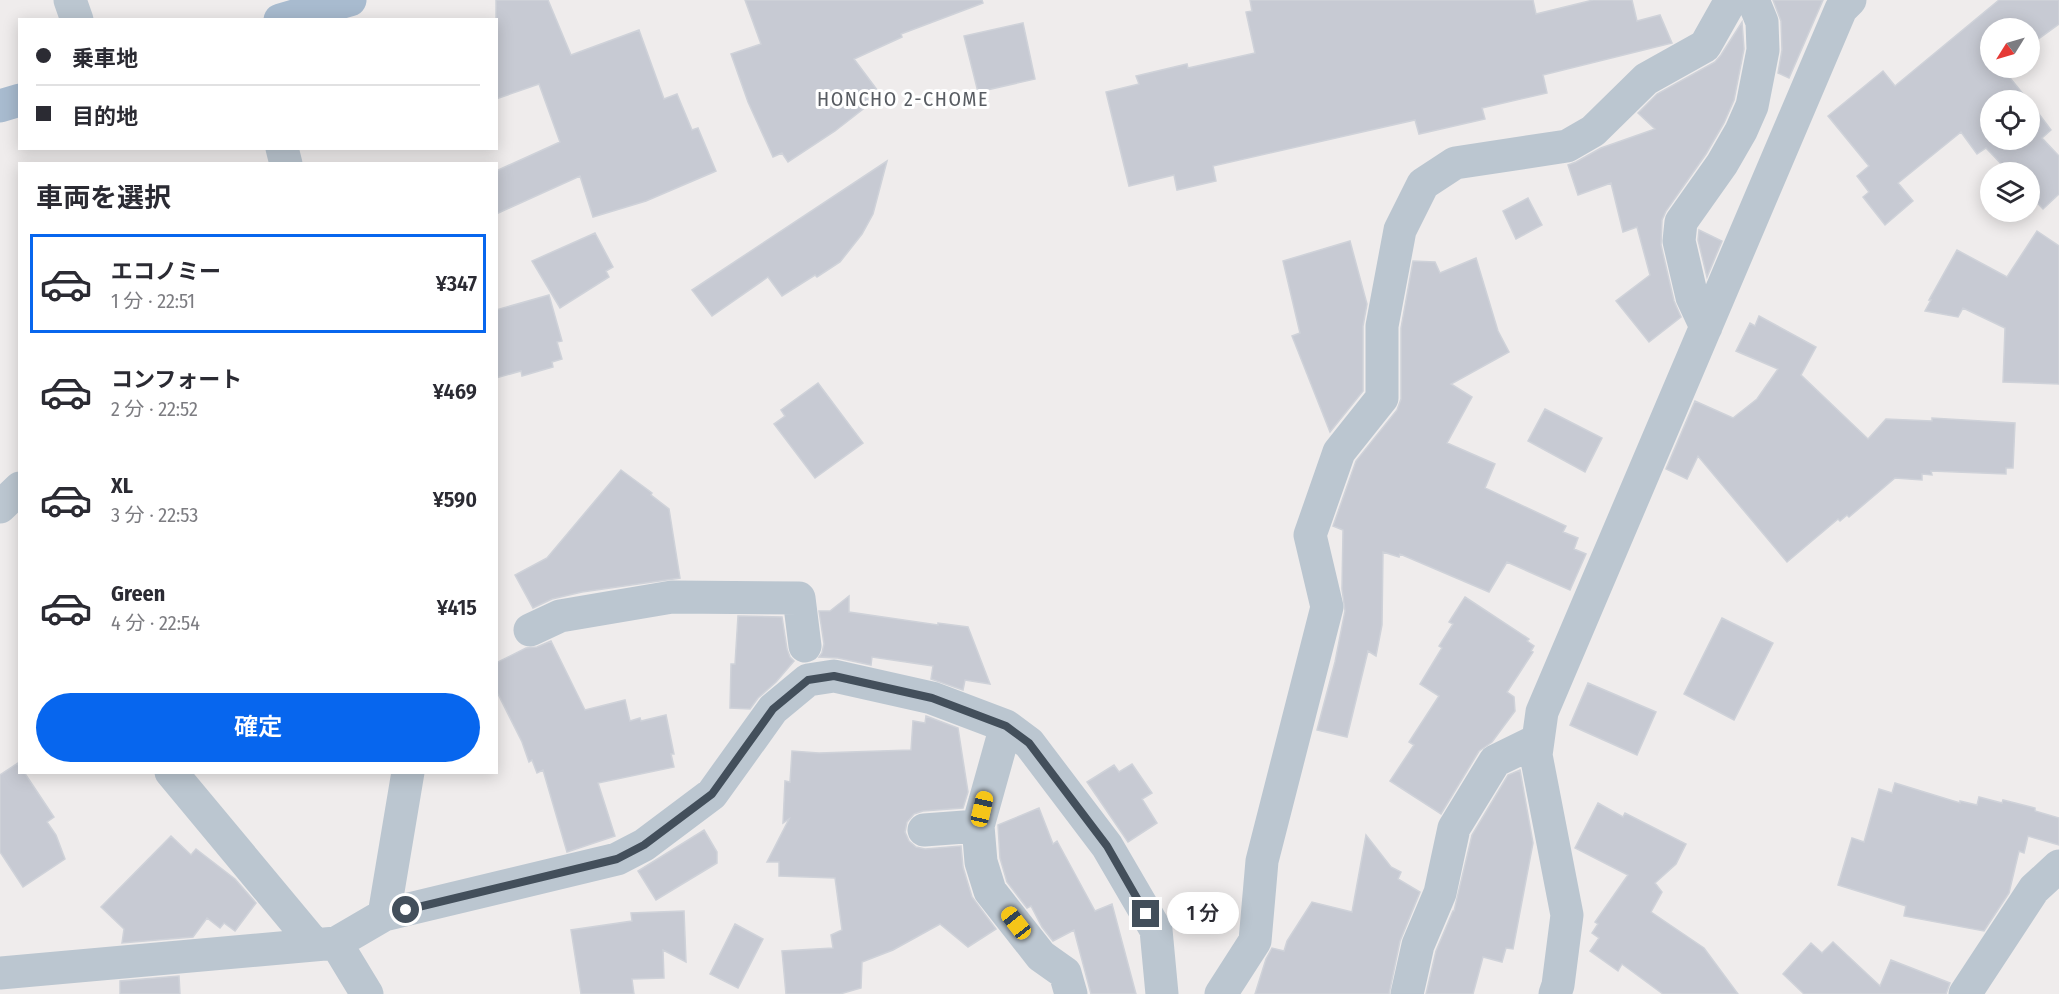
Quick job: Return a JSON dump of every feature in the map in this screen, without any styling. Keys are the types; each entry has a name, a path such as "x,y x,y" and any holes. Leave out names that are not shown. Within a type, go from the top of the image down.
{"main road":[{"path":"286,18 337,2"},
{"path":"0,106 18,101"}],"street":[{"path":"70,0 76,18"},
{"path":"1221,994 1256,942 1262,861 1327,607 1310,536 1339,452 1382,398 1382,326 1400,230 1418,193 1423,184 1455,163 1567,146 1593,131 1646,79 1705,46 1731,0"},
{"path":"1706,327 1692,297 1679,241 1681,222 1722,164 1752,106 1763,50 1762,22 1753,0"},
{"path":"1555,994 1567,915 1536,755 1542,712 1841,9 1850,0"},
{"path":"0,507 18,490"},
{"path":"0,973 325,944 384,915 617,859 644,845 712,794 806,663 799,598 672,597 560,616 530,630"},
{"path":"806,663 834,676 932,698 1006,726 1029,743 1107,846 1156,930 1162,994"},
{"path":"1006,726 978,826 981,862 990,891 1041,956 1065,973 1071,994"},
{"path":"1407,994 1418,945 1440,893 1454,828 1495,761 1538,740"},
{"path":"173,774 367,994"},
{"path":"384,915 408,774"},
{"path":"924,830 978,826"},
{"path":"1965,994 2034,890 2059,866"}],"building":[{"path":"496,0 548,0 571,55 639,30 664,99 677,94 692,130 698,128 716,171 646,201 593,217 580,176 498,213 498,170 560,142 539,84 498,98 498,18 496,18"},
{"path":"745,0 982,0 983,3 901,34 902,37 854,59 881,95 835,131 788,162 782,153 773,157 748,102 731,54 761,44"},
{"path":"1250,0 1533,0 1536,14 1593,0 1632,0 1637,21 1660,15 1672,43 1543,75 1547,93 1482,108 1485,119 1419,134 1415,120 1213,166 1216,181 1177,190 1174,175 1129,186 1106,92 1139,84 1136,76 1187,64 1188,68 1255,53 1246,12 1252,11"},
{"path":"1773,0 1823,0 1789,78 1778,73 1782,50 1781,21"},
{"path":"1999,0 2059,0 2059,24 2040,38 2040,18 1980,18 1980,78 2010,78 2020,90 1980,90 1980,150 1983,150 1977,154 1961,132 1898,183 1913,201 1885,225 1863,197 1869,192 1857,176 1869,166 1828,116 1883,71 1895,86"},
{"path":"1742,22 1744,49 1734,100 1706,154 1662,220 1661,245 1674,301 1681,317 1649,342 1616,301 1650,275 1637,227 1623,232 1611,183 1578,195 1568,165 1601,148 1655,129 1638,113 1657,94 1715,62"},
{"path":"1023,23 1035,79 978,92 964,36"},
{"path":"2040,115 2051,130 2042,138 2059,156 2059,194 2043,209 2040,206 2040,162 1999,162 1988,150 2040,150"},
{"path":"887,161 873,214 862,234 840,262 782,296 768,277 712,316 692,290"},
{"path":"1528,198 1542,225 1516,239 1503,211"},
{"path":"1699,230 1722,241 1707,277 1698,240"},
{"path":"2037,231 2059,246 2059,384 2003,382 2005,328 1963,308 1958,317 1925,311 1957,250 2007,277"},
{"path":"595,233 613,267 606,271 609,277 560,308 532,261"},
{"path":"1350,241 1367,304 1363,326 1363,391 1330,432 1292,336 1300,333 1283,261"},
{"path":"1476,258 1498,331 1509,352 1451,384 1472,397 1447,443 1495,464 1485,488 1566,526 1563,532 1578,538 1574,549 1586,554 1570,590 1507,562 1489,592 1400,554 1399,557 1383,552 1382,625 1376,656 1368,651 1347,737 1317,730 1335,662 1345,611 1342,589 1343,530 1333,526 1356,461 1397,410 1401,399 1401,328 1413,261 1435,262 1440,273"},
{"path":"549,295 562,341 557,342 562,359 552,362 553,367 522,376 521,371 498,377 498,309"},
{"path":"1759,316 1816,347 1801,375 1868,439 1886,419 1932,421 1932,418 2015,423 2013,468 2006,468 2006,474 1931,471 1932,475 1922,474 1922,480 1895,478 1849,517 1847,515 1840,521 1838,519 1787,562 1698,456 1687,479 1666,469 1695,401 1733,418 1757,399 1778,369 1736,351 1750,323 1755,326"},
{"path":"818,383 863,443 815,478 774,424 785,416 781,410"},
{"path":"1545,409 1602,438 1585,472 1528,441"},
{"path":"621,470 669,509 680,578 582,592 552,599 533,608 515,575 547,558"},
{"path":"849,596 849,612 968,627 990,684 965,680 963,690 931,679 933,666 872,657 871,665 838,658 819,657 824,644 819,611 830,611"},
{"path":"1465,597 1529,639 1527,641 1534,646 1531,651 1533,652 1507,692 1514,697 1515,711 1492,742 1479,751 1441,814 1390,781 1414,745 1409,742 1439,696 1420,684 1442,648 1439,646 1453,624 1449,622"},
{"path":"738,616 782,617 787,649 794,661 750,709 730,708 731,664 735,664"},
{"path":"1722,618 1773,643 1734,720 1684,694"},
{"path":"551,641 585,710 625,700 630,721 640,718 641,721 666,715 674,754 671,754 674,767 598,783 615,836 567,852 543,770 537,773 532,760 529,762 522,742 498,694 498,662 526,648 537,647"},
{"path":"1588,683 1656,712 1637,755 1570,725"},
{"path":"926,716 958,728 968,792 963,808 923,811 914,814 907,822 905,832 909,841 916,847 925,849 961,846 963,867 972,897 996,929 968,947 940,924 893,950 862,962 861,988 840,994 786,994 782,951 833,948 831,935 842,930 835,878 779,876 779,862 767,862 789,819 783,823 785,781 790,782 792,751 819,753 911,750 913,721 925,723"},
{"path":"18,763 18,774 25,774 54,817 47,822 56,835 65,859 23,887 0,852 0,775"},
{"path":"1132,764 1152,793 1142,799 1157,823 1128,842 1087,782 1114,765 1119,772"},
{"path":"1520,770 1533,843 1513,949 1506,948 1502,962 1483,957 1473,994 1426,994 1436,951 1454,911 1472,835 1508,775"},
{"path":"1895,783 1960,803 1960,801 1977,805 1979,797 2035,808 2035,811 2059,818 2059,845 2028,836 2024,853 2019,851 2009,893 1984,931 1904,916 1906,906 1838,885 1852,838 1864,842 1879,789 1892,793"},
{"path":"1598,803 1623,817 1625,813 1686,844 1676,864 1655,883 1662,892 1651,912 1704,948 1738,994 1663,994 1622,964 1618,971 1590,951 1599,938 1592,933 1598,924 1595,922 1628,875 1575,848"},
{"path":"1039,808 1053,844 1057,841 1095,911 1112,904 1136,994 1091,994 1074,930 1053,941 1042,927 1031,906 1027,908 1007,882 1000,858 998,825"},
{"path":"704,830 717,852 717,863 656,900 638,871"},
{"path":"1366,835 1391,867 1401,872 1398,879 1420,892 1400,941 1389,994 1255,994 1266,959 1272,948 1284,951 1287,941 1312,902 1352,912"},
{"path":"171,836 191,855 196,849 235,879 256,903 235,931 224,923 220,928 207,918 193,937 122,943 124,929 101,907"},
{"path":"684,911 686,962 663,950 664,978 632,979 634,994 581,994 571,930 632,921 631,913"},
{"path":"735,924 763,939 738,988 710,974"},
{"path":"1833,942 1880,986 1891,960 1950,983 1946,994 1804,994 1783,974 1811,943 1822,953"},
{"path":"179,976 180,994 120,994 120,981"}],"district":[{"name":"HONCHO 2-CHOME","path":"903,99"}],"route":[{"path":"406,910 617,859 644,845 712,794 773,709 808,680 834,676 932,698 1006,726 1029,743 1107,846 1146,914"}]}
